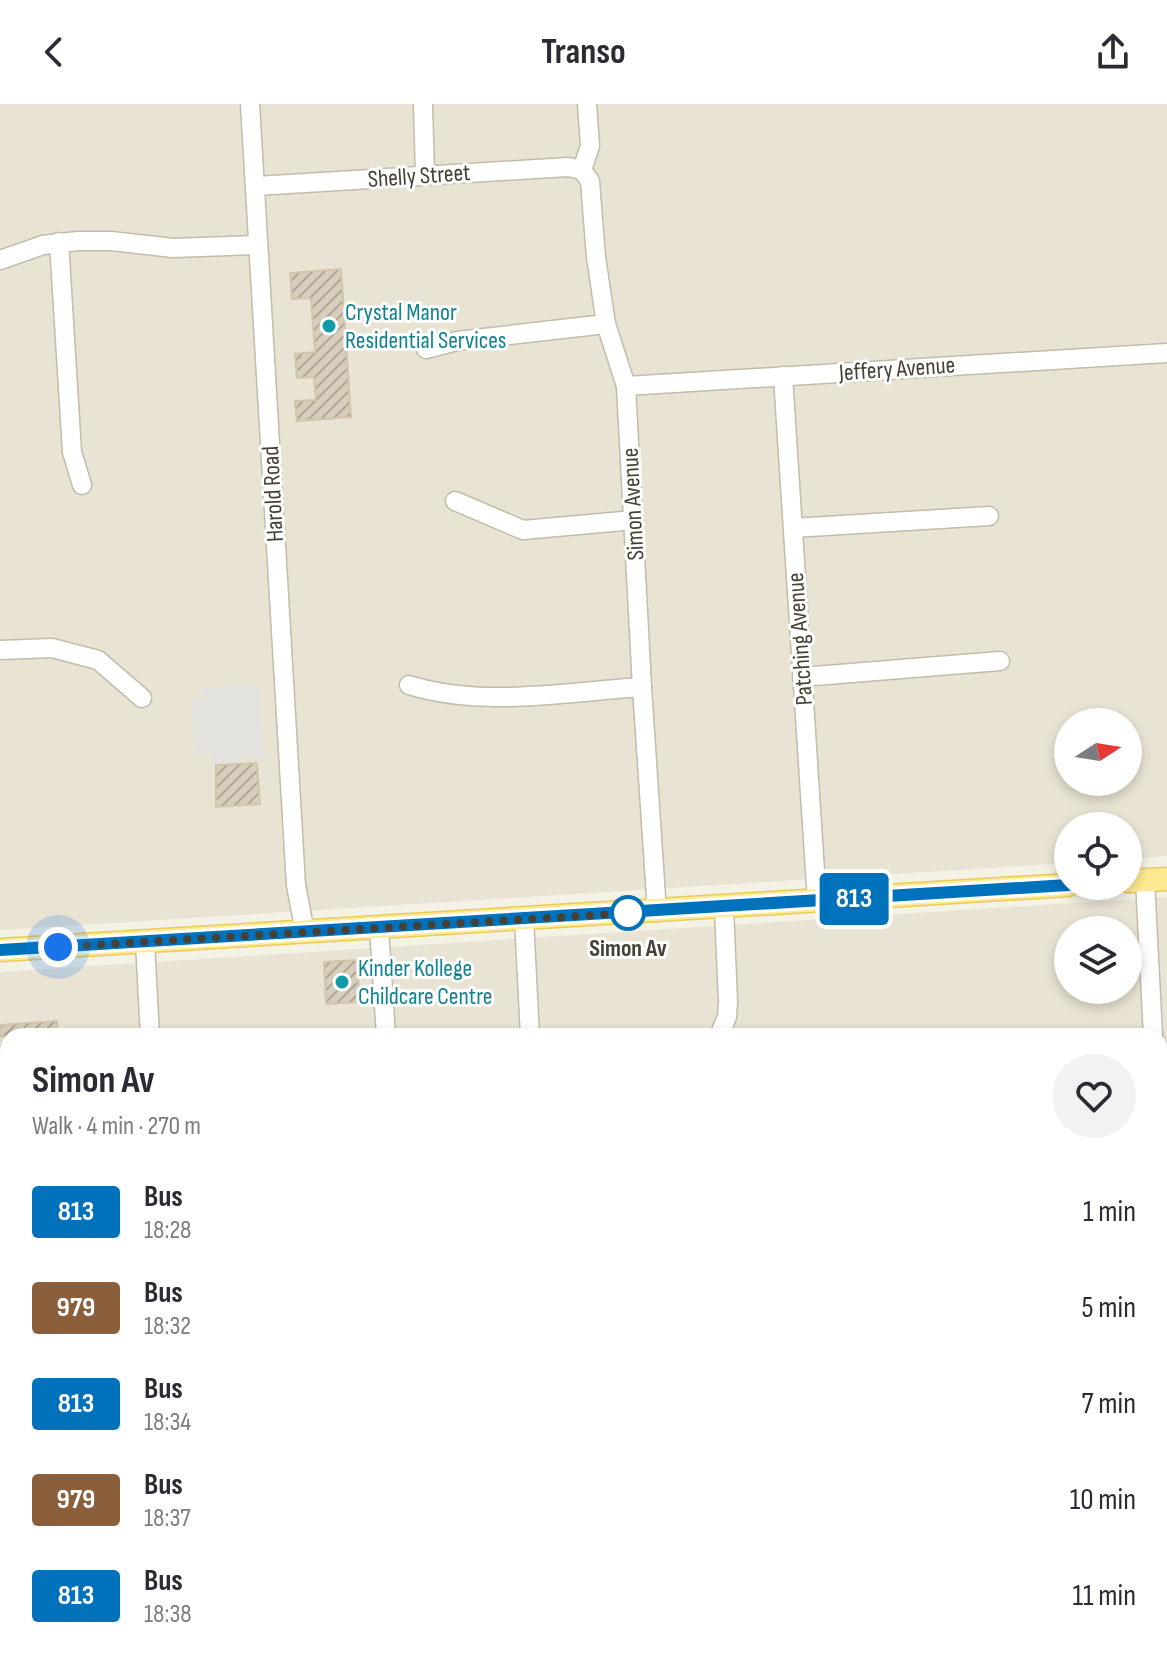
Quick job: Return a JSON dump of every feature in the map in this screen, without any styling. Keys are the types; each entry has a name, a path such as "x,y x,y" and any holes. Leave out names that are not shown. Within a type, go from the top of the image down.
{"main road":[{"path":"0,950 1054,886"}],"street":[{"name":"Harold Road","path":"250,104 299,933"},
{"path":"423,104 425,175"},
{"name":"Simon Avenue","path":"587,104 590,146 582,170 590,181 596,257 606,324 626,386 657,912"},
{"name":"Shelly Street","path":"256,186 568,167 582,170"},
{"path":"0,260 27,249 59,242 111,241 173,248 258,245"},
{"path":"59,242 72,452 82,485"},
{"path":"426,349 457,341 606,324"},
{"name":"Jeffery Avenue","path":"626,386 1167,353"},
{"name":"Patching Avenue","path":"783,376 817,902"},
{"path":"455,501 523,530 634,520"},
{"path":"793,528 989,516"},
{"path":"0,650 52,648 98,660 142,698"},
{"path":"802,677 1000,661"},
{"path":"409,685 457,697 642,687"},
{"path":"1147,880 1153,1028"},
{"path":"722,1028 728,1002 724,908"},
{"path":"524,919 530,1028"},
{"path":"379,928 385,1028"},
{"path":"145,942 150,1028"}],"shaded area":[{"path":"0,104 1167,104 1167,856 1142,858 1142,812 1054,812 1054,864 0,930"},
{"path":"260,684 264,757 236,759 236,764 213,765 212,753 194,754 191,700 203,699 203,688"},
{"path":"1167,897 1167,1028 0,1028 0,972"}],"building":[{"name":"Crystal Manor Residential Services","path":"341,269 351,417 297,421 295,401 316,400 314,377 297,378 295,354 315,352 311,298 292,299 290,273"},
{"path":"257,763 260,804 216,807 216,765"},
{"name":"Kinder Kollege Childcare Centre","path":"357,960 360,1002 326,1004 324,962"},
{"path":"57,1021 57,1028 0,1028 0,1025"}],"bus line":[{"name":"813","path":"0,950 1054,886"}],"place":[{"name":"Crystal Manor Residential Services","path":"329,326"},
{"name":"Simon Av","path":"628,913"},
{"name":"Kinder Kollege Childcare Centre","path":"342,982"}],"route":[{"path":"58,947 631,913 628,913"}]}
